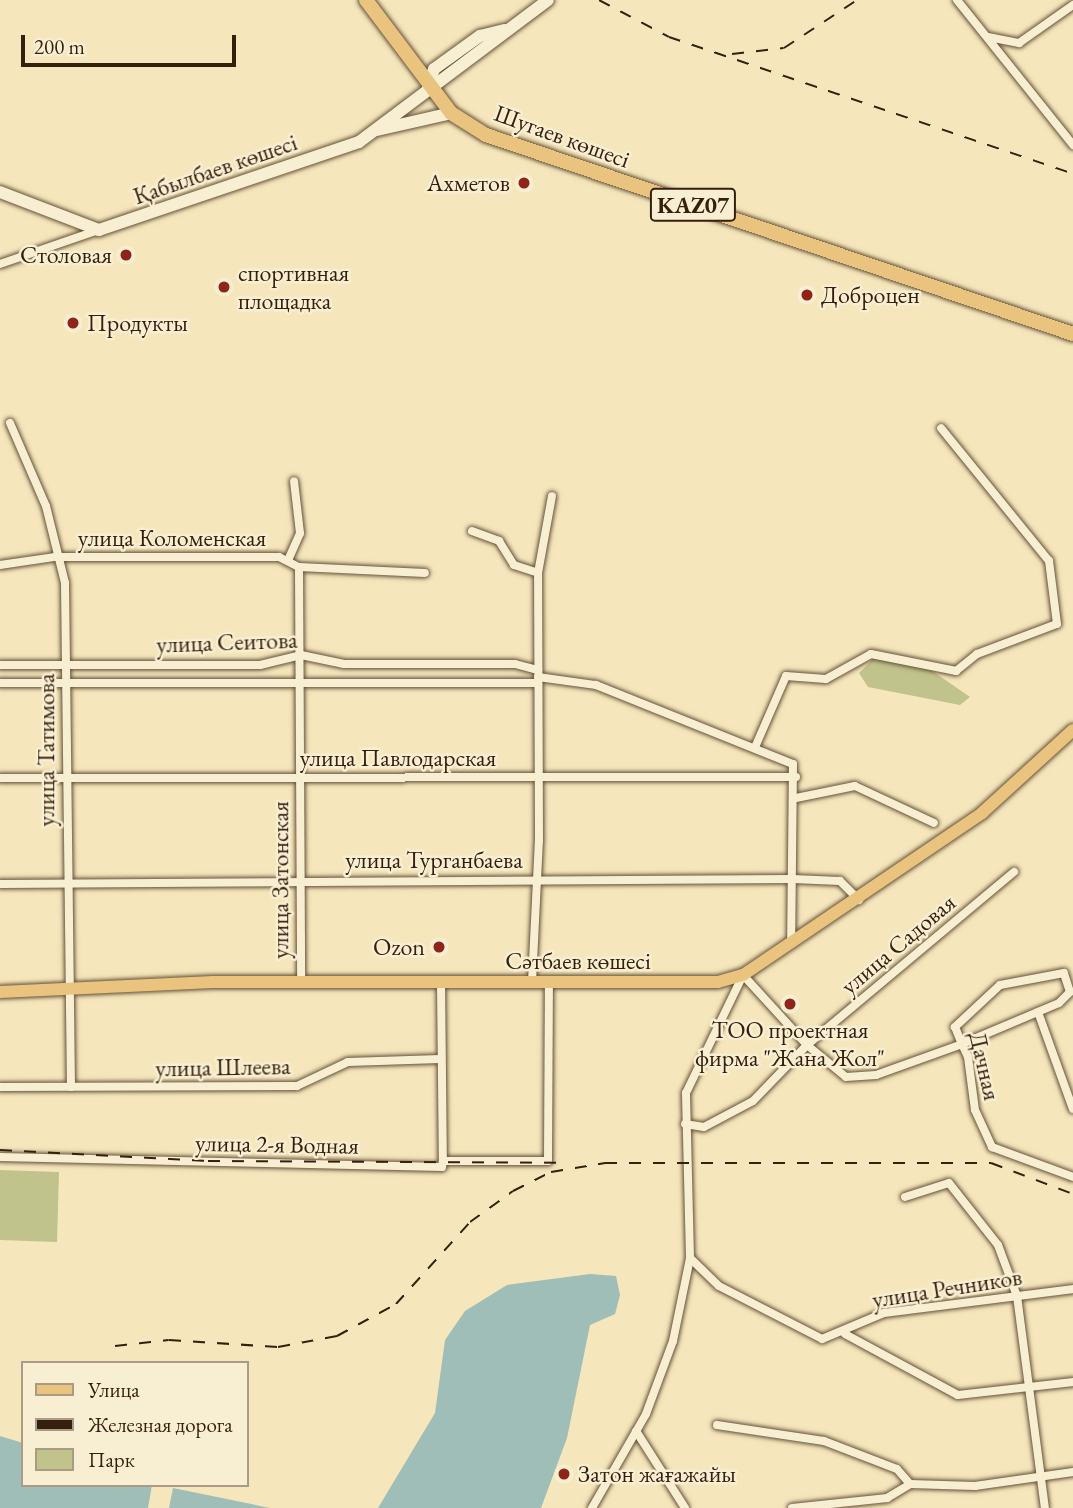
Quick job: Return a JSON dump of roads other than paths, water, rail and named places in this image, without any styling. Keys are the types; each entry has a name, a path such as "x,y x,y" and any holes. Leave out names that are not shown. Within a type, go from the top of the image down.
{"highway":[{"name":"Шугаев көшесі","path":"366,0 451,113 506,143 1073,334"}],"main road":[{"name":"Қабылбаев көшесі","path":"99,230 359,142 429,85 491,48 504,30 548,0"},
{"path":"373,131 451,113"},
{"path":"0,192 99,230"},
{"name":"Сәтбаев көшесі","path":"0,992 301,982 718,982 743,975 791,945 982,813 1073,730"}],"street":[{"path":"957,0 983,35 1006,55 1073,145"},
{"path":"983,35 1019,43 1073,5"},
{"path":"0,264 99,230"},
{"name":"улица Татимова","path":"10,423 46,506 55,557 65,583 67,989 71,1087"},
{"path":"756,746 786,676 826,679 871,654 956,671 977,654 1057,624 1049,561 942,428"},
{"path":"289,558 300,533 294,481"},
{"path":"532,982 533,878 539,777 538,573 552,496"},
{"path":"472,531 499,541 514,565 538,573"},
{"name":"улица Коломенская","path":"0,565 55,557 289,558 299,567 425,573"},
{"name":"улица Затонская","path":"299,567 301,982"},
{"name":"улица Сеитова","path":"0,665 260,665 301,655 344,664 515,664 538,676"},
{"name":"улица Сеитова","path":"0,683 301,683 538,676 596,685 756,746 786,759 796,777"},
{"path":"791,945 796,777"},
{"name":"улица Павлодарская","path":"0,778 796,777"},
{"path":"796,798 855,786 934,823"},
{"name":"улица Садовая","path":"685,1124 704,1126 753,1101 807,1045 1014,872"},
{"name":"улица Турганбаева","path":"0,884 533,878 793,879 840,881 859,900"},
{"name":"Дачная","path":"1038,1012 1065,999 1070,984 1064,973 990,991 957,1019 975,1110 992,1147 1073,1177"},
{"path":"592,1508 636,1431 673,1341 690,1258 686,1093 743,975 807,1045 846,1077 876,1075 962,1044 1038,1012 1073,1110"},
{"path":"441,982 443,1161"},
{"name":"улица 2-я Водная","path":"0,1157 442,1167 443,1161 548,1161 549,982"},
{"name":"улица Шлеева","path":"0,1087 297,1087 348,1062 440,1059"},
{"path":"905,1197 949,1183 998,1245 1017,1296 1045,1508"},
{"name":"улица Речников","path":"690,1258 719,1286 783,1324 822,1339 845,1334 884,1312 1073,1289"},
{"path":"845,1334 942,1391 958,1395 1073,1382"},
{"path":"717,1425 824,1441 897,1469 910,1484"},
{"path":"636,1431 685,1508"},
{"path":"792,1508 887,1498 910,1484 975,1486 1073,1472"}],"water":[{"path":"590,1274 616,1276 620,1295 615,1314 590,1325 567,1438 541,1508 378,1508 435,1413 445,1340 465,1311 507,1285"},
{"path":"0,1436 21,1442 21,1487 152,1487 148,1508 0,1508"},
{"path":"173,1488 270,1508 169,1508"}],"railway":[{"path":"599,0 669,37 1073,174"},
{"path":"732,54 784,48 857,0"},
{"path":"0,1150 208,1161 566,1163"},
{"path":"115,1346 169,1340 278,1347 337,1336 396,1304 470,1222 513,1191 551,1172 605,1163 991,1163 1073,1194"}],"place":[{"name":"Ахметов","path":"524,183"},
{"name":"Столовая","path":"126,255"},
{"name":"спортивная площадка","path":"224,287"},
{"name":"Доброцен","path":"807,295"},
{"name":"Продукты","path":"73,323"},
{"name":"Ozon","path":"439,947"},
{"name":"ТОО проектная фирма \"Жана Жол\"","path":"790,1004"},
{"name":"Затон жағажайы","path":"564,1474"}]}
